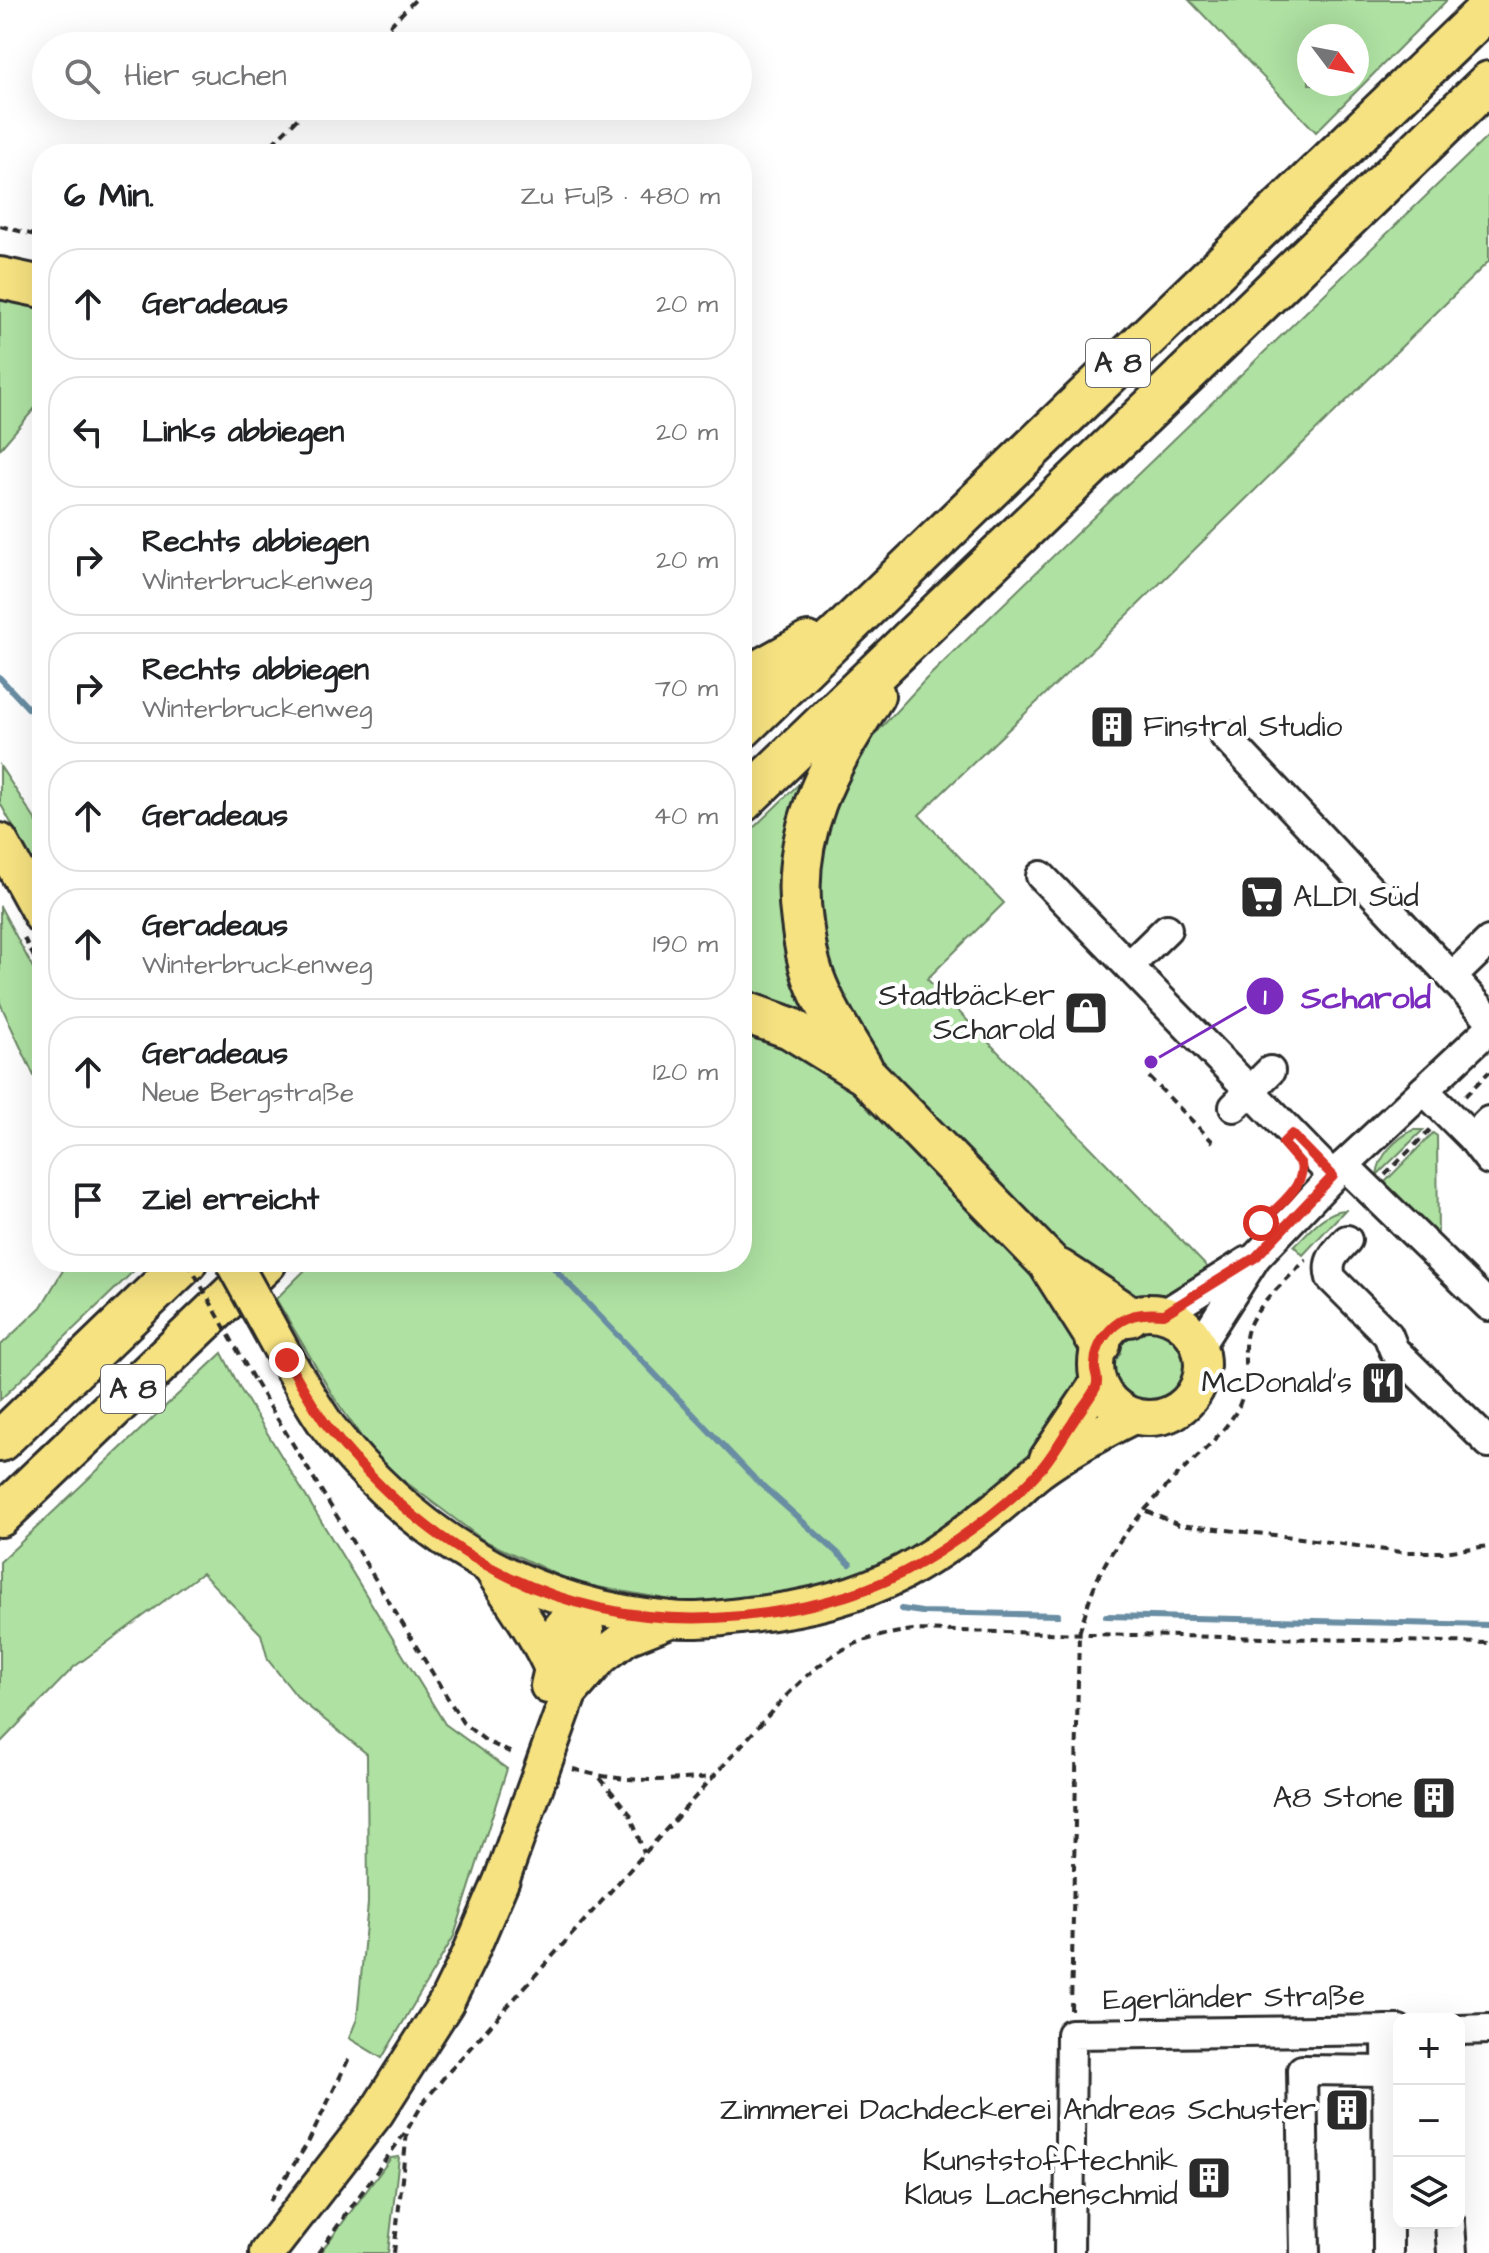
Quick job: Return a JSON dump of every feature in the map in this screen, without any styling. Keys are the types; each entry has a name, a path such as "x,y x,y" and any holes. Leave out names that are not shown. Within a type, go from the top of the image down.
{"highway":[{"name":"A 8","path":"752,718 1489,8"},
{"name":"A 8","path":"752,792 1489,82"},
{"path":"0,278 32,285"},
{"path":"752,674 862,612"},
{"path":"908,642 849,733 823,780 808,823 800,870 800,912 812,973 831,1016 866,1075 1048,1262 1100,1344"},
{"path":"752,1015 790,1028 866,1075"},
{"path":"1048,1262 1146,1315"},
{"name":"A 8","path":"0,1441 177,1272"},
{"name":"A 8","path":"0,1516 256,1272"}],"main road":[{"path":"0,841 32,899"},
{"path":"239,1272 327,1425 384,1491 425,1526 491,1568 535,1589 584,1605 671,1620 792,1611 867,1589 943,1550 1039,1471 1133,1416"},
{"path":"1146,1315 1178,1321 1190,1332 1199,1346 1201,1371 1193,1395 1182,1408 1167,1416 1149,1419 1118,1409 1106,1397 1095,1370 1100,1344 1117,1322 1146,1315"},
{"path":"1039,1471 1098,1383"},
{"path":"491,1568 528,1620 560,1681"},
{"path":"267,2253 376,2113 446,2003 502,1879 528,1804 560,1681 562,1626 584,1605"},
{"path":"560,1681 601,1657 627,1637 671,1620"}],"street":[{"path":"1224,735 1489,1018"},
{"path":"1041,876 1129,966 1199,1055 1251,1090 1489,1306"},
{"path":"1129,966 1167,929"},
{"path":"1452,977 1489,941"},
{"path":"1199,1346 1256,1257 1338,1171 1489,1029"},
{"path":"1424,1090 1483,1140"},
{"path":"1347,1240 1330,1257 1328,1268 1331,1278 1388,1335 1394,1350 1489,1443"},
{"path":"1146,1315 1256,1257"},
{"path":"1465,2030 1489,2029"},
{"path":"1388,2253 1388,2071 1393,2030"},
{"name":"Egerländer Straße","path":"1071,2034 1393,2030"},
{"path":"1069,2253 1071,2034"},
{"path":"1305,2253 1302,2070 1388,2071"},
{"path":"1450,2229 1452,2253"}],"path":[{"path":"384,32 415,0"},
{"path":"272,144 296,120"},
{"path":"0,226 32,234"},
{"path":"1149,1077 1213,1142"},
{"path":"1071,2034 1079,1633 1094,1586 1109,1557 1166,1486 1220,1434 1234,1416 1243,1397 1248,1327 1256,1314 1311,1254"},
{"path":"193,1272 255,1382 463,1723 486,1741 516,1755"},
{"path":"1146,1511 1179,1525 1400,1552 1443,1552 1489,1546"},
{"path":"318,2253 445,2076 712,1777 815,1667 835,1653 879,1635 913,1630 1489,1643"},
{"path":"573,1769 599,1777 657,1781 712,1777"},
{"path":"599,1777 630,1814 644,1853"},
{"path":"265,2208 308,2143 350,2056"},
{"path":"394,2253 407,2130"}],"green space":[{"path":"1189,0 1447,0 1369,79 1369,24 1297,24 1297,96 1352,96 1316,132"},
{"path":"1489,135 1489,261 919,815 1004,903 927,979 1214,1274 1168,1301 1140,1303 1062,1255 871,1060 829,990 815,863 826,802 865,745 926,679"},
{"path":"0,296 32,303 32,412 0,449"},
{"path":"0,766 32,815 32,861 0,803"},
{"path":"808,775 820,1028 752,1001 752,829"},
{"path":"0,906 32,966 32,1072 0,1003"},
{"path":"752,1028 848,1081 1039,1278 1078,1336 1084,1381 1052,1440 997,1494 915,1550 816,1592 694,1604 575,1583 483,1540 379,1462 335,1399 276,1299 303,1272 752,1272"},
{"path":"1413,1130 1423,1130 1377,1175 1389,1148"},
{"path":"1433,1133 1437,1136 1438,1239 1381,1186"},
{"path":"1345,1210 1303,1255 1294,1246 1323,1218"},
{"path":"62,1272 133,1272 0,1400 0,1346 41,1307"},
{"path":"1141,1330 1157,1330 1171,1336 1182,1347 1188,1369 1182,1391 1171,1402 1157,1408 1141,1408 1127,1402 1116,1391 1110,1377 1110,1361 1116,1347 1127,1336"},
{"path":"222,1353 241,1390 445,1724 507,1769 454,1936 382,2058 349,2038 357,2019 368,1903 367,1754 299,1699 268,1660 261,1634 202,1573 74,1667 0,1743 0,1562"},
{"path":"399,2157 388,2253 320,2253 391,2158"}],"waterway":[{"path":"0,678 32,712"},
{"path":"558,1272 755,1479 850,1564"},
{"path":"901,1609 1058,1615"},
{"path":"1106,1616 1489,1625"}],"place":[{"name":"Finstral Studio","path":"1112,727"},
{"name":"ALDI Süd","path":"1262,897"},
{"name":"Stadtbäcker Scharold","path":"1086,1013"},
{"name":"Scharold","path":"1151,1062"},
{"name":"McDonald's","path":"1383,1383"},
{"name":"A8 Stone","path":"1434,1798"},
{"name":"Zimmerei Dachdeckerei Andreas Schuster","path":"1347,2110"},
{"name":"Kunststofftechnik Klaus Lachenschmid","path":"1209,2178"}],"route":[{"path":"287,1360 327,1425 384,1491 425,1526 491,1568 535,1589 584,1605 671,1620 792,1611 867,1589 943,1550 1039,1471 1098,1383 1096,1357 1107,1332 1129,1316 1147,1312 1164,1314 1256,1257 1333,1176 1292,1134 1283,1143 1301,1164 1301,1179 1261,1223"}]}
